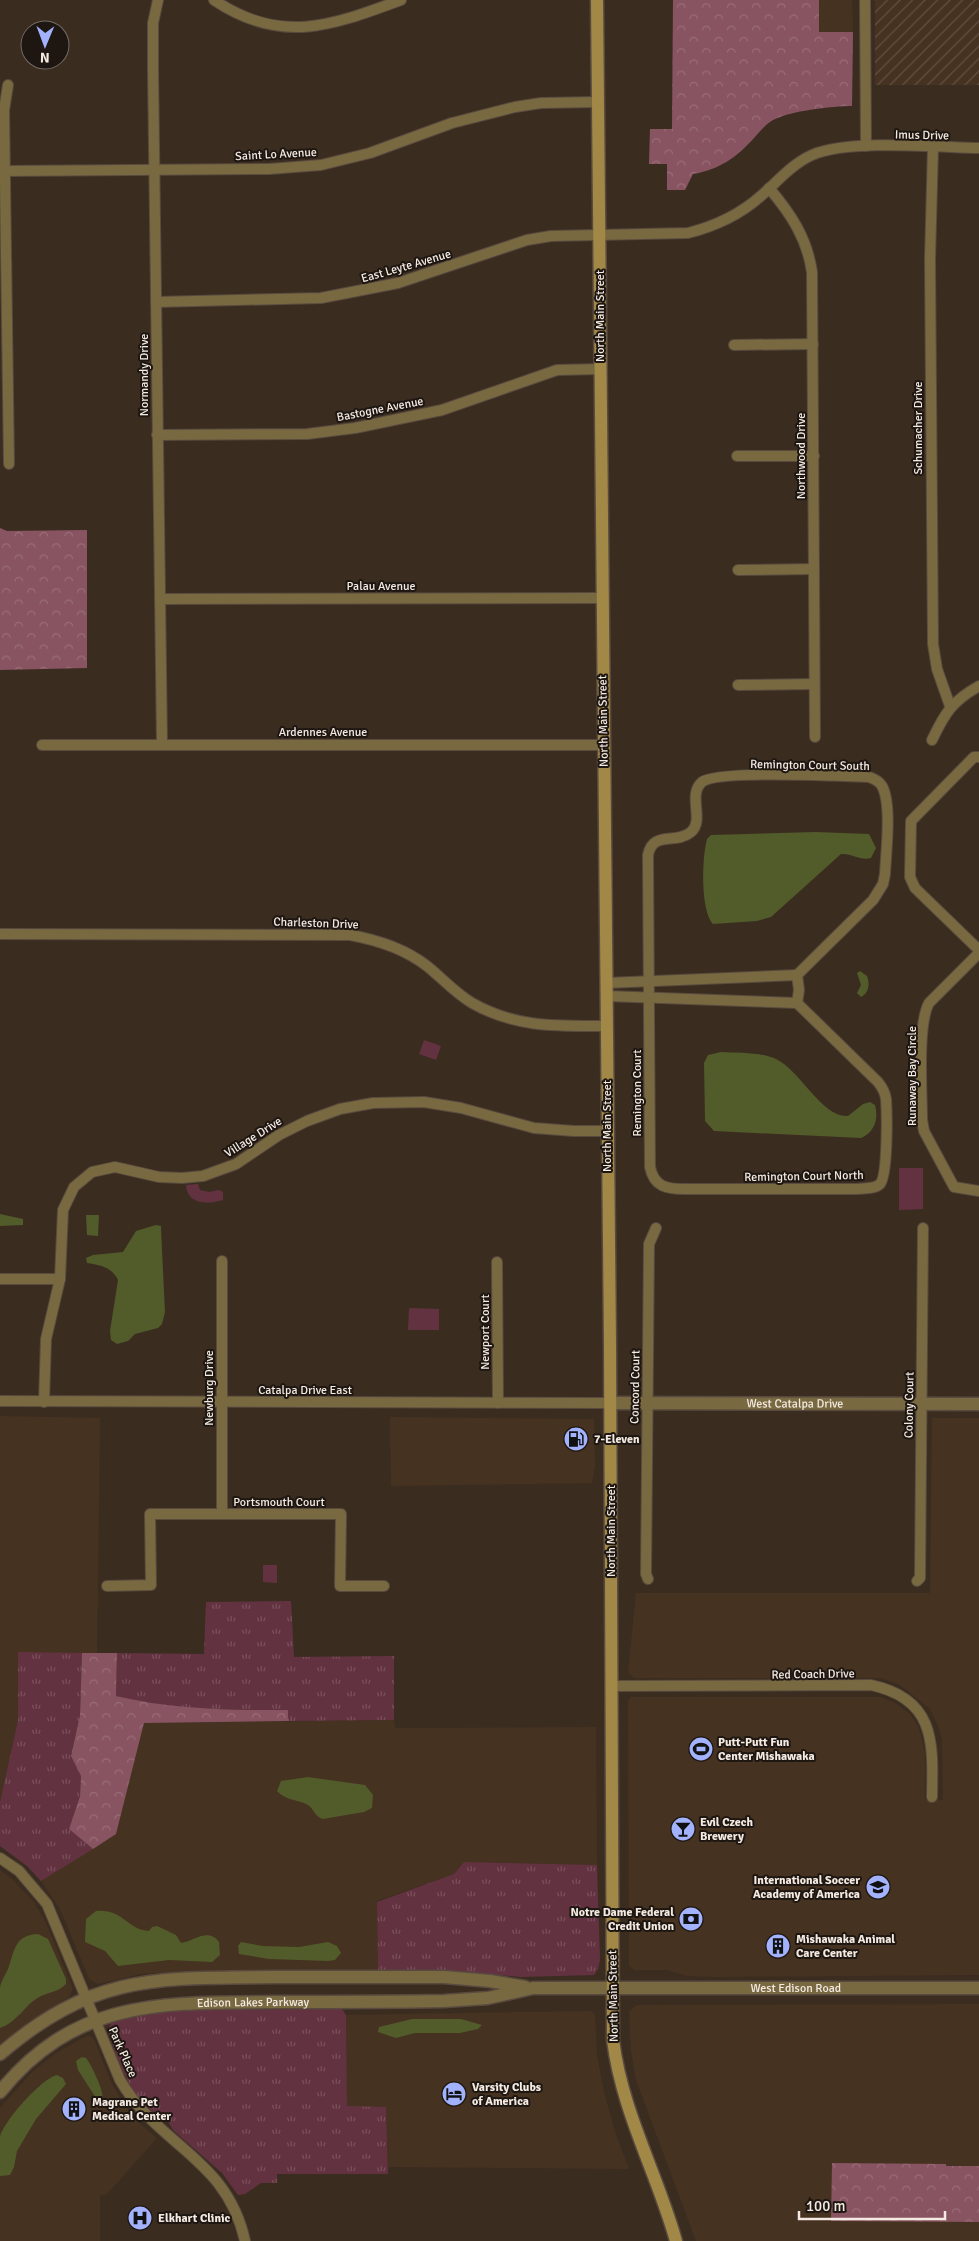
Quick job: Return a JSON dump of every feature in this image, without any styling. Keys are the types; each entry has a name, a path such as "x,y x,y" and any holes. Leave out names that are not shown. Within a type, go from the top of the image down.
{"main road":[{"name":"North Main Street","path":"597,0 610,1403 613,2040 618,2074 634,2128 676,2241"}],"street":[{"path":"214,0 244,17 262,23 296,28 333,24 401,0"},
{"path":"866,0 866,146"},
{"name":"Normandy Drive","path":"160,2 153,39 162,744"},
{"path":"8,85 4,110 3,322 8,464"},
{"name":"Saint Lo Avenue","path":"5,171 269,169 321,165 370,153 452,123 515,107 551,103 598,102"},
{"name":"Imus Drive","path":"769,188 800,162 813,155 835,148 866,146 979,148"},
{"name":"Schumacher Drive","path":"933,147 930,288 934,644 937,669 950,706"},
{"name":"East Leyte Avenue","path":"156,302 321,298 398,284 527,240 551,236 668,235 705,229 736,214 769,188"},
{"name":"Northwood Drive","path":"769,188 798,227 809,255 813,287 814,737"},
{"path":"734,345 813,344"},
{"name":"Bastogne Avenue","path":"157,435 307,434 355,428 442,410 549,372 601,369"},
{"path":"737,456 814,456"},
{"path":"738,570 814,569"},
{"name":"Palau Avenue","path":"160,599 602,598"},
{"path":"738,685 814,684"},
{"path":"932,740 950,706 958,698 979,686"},
{"name":"Ardennes Avenue","path":"42,745 604,745"},
{"name":"Runaway Bay Circle","path":"979,757 974,757 911,821 910,877 915,888 979,952 929,1003 926,1010 923,1038 922,1120 924,1131 954,1186 979,1191"},
{"name":"Remington Court South","path":"649,850 659,840 683,837 693,830 696,825 696,795 698,786 704,781 736,776 869,777 878,780 886,796 885,874 883,884 873,900 796,975"},
{"name":"Remington Court","path":"649,850 650,1167 652,1175 660,1186"},
{"name":"Charleston Drive","path":"0,934 350,935 380,942 414,957 461,996 499,1015 527,1024 544,1026 606,1026"},
{"path":"606,983 649,983 796,975 799,990 797,1003 649,996 606,996"},
{"name":"Remington Court North","path":"660,1186 666,1189 858,1189 876,1187 880,1184 885,1170 886,1110 884,1090 797,1003"},
{"name":"Village Drive","path":"44,1402 46,1339 60,1279 62,1219 68,1197 82,1179 105,1168 115,1167 171,1178 208,1174 236,1164 279,1135 307,1120 340,1109 373,1102 424,1102 461,1108 534,1128 574,1132 607,1131"},
{"name":"Concord Court","path":"648,1579 646,1574 649,1244 656,1228"},
{"name":"Colony Court","path":"917,1581 920,1578 923,1228"},
{"name":"Newburg Drive","path":"222,1262 222,1514"},
{"name":"Newport Court","path":"497,1262 498,1403"},
{"path":"0,1279 60,1279"},
{"name":"Catalpa Drive East","path":"0,1401 610,1403"},
{"name":"West Catalpa Drive","path":"610,1403 979,1404"},
{"path":"107,1586 151,1585 150,1514 222,1514"},
{"name":"Portsmouth Court","path":"222,1514 341,1514 340,1586 384,1586"},
{"name":"Red Coach Drive","path":"612,1686 871,1686 886,1689 915,1709 928,1729 933,1752 932,1797"},
{"name":"Park Place","path":"0,1858 19,1871 43,1897 120,2080 130,2096 155,2124 208,2169 220,2183 236,2210 245,2241"},
{"name":"Edison Lakes Parkway","path":"0,2054 43,2021 86,1998 128,1984 177,1978 444,1977 490,1981 533,1988 612,1987"},
{"name":"West Edison Road","path":"612,1987 979,1988"},
{"name":"Edison Lakes Parkway","path":"0,2092 15,2075 43,2051 72,2032 116,2013 165,2004 444,2001 488,1998 533,1988"}],"shaded area":[{"path":"819,0 852,0 853,32 819,32"},
{"path":"875,0 979,0 979,85 875,85"},
{"path":"816,832 869,834 876,848 871,858 867,859 841,854 771,917 757,921 713,924 706,907 703,883 705,847 707,839 711,835"},
{"path":"860,971 867,976 868,982 867,991 861,997 857,993 861,985 857,973"},
{"path":"721,1052 756,1054 776,1059 794,1073 820,1102 838,1115 848,1116 863,1104 870,1102 875,1105 876,1110 874,1125 861,1138 714,1131 705,1121 704,1063 708,1055"},
{"path":"0,1214 23,1219 23,1225 0,1226"},
{"path":"86,1215 99,1215 98,1236 87,1235"},
{"path":"156,1225 161,1226 165,1312 162,1324 158,1328 135,1334 128,1341 117,1344 111,1340 110,1331 118,1280 109,1269 87,1263 86,1258 93,1255 123,1252 136,1231"},
{"path":"0,1416 100,1418 97,1653 18,1653 18,1720 0,1802"},
{"path":"390,1417 594,1419 595,1466 592,1483 391,1486"},
{"path":"932,1418 979,1418 979,1975 714,1977 687,1976 667,1970 634,1970 629,1965 628,1701 631,1697 881,1697 895,1703 910,1714 919,1728 925,1752 925,1800 943,1800 942,1740 938,1726 930,1709 900,1685 881,1678 634,1678 628,1672 636,1593 930,1593"},
{"path":"394,1720 395,1728 596,1727 597,1865 464,1862 454,1874 377,1901 378,1971 188,1971 141,1974 98,1984 89,1979 60,1909 41,1881 116,1834 144,1723"},
{"path":"308,1777 365,1785 373,1795 372,1808 364,1812 323,1819 318,1817 308,1805 284,1797 277,1791 281,1781"},
{"path":"0,1870 12,1879 34,1902 46,1923 73,1989 69,1997 0,2044"},
{"path":"96,1911 113,1913 142,1930 149,1931 152,1927 157,1926 176,1935 181,1943 200,1936 210,1936 219,1942 220,1955 212,1962 169,1960 118,1966 105,1951 85,1942 86,1919"},
{"path":"38,1934 48,1939 66,1979 66,1984 36,1999 12,2021 0,2028 0,1988 15,1948 25,1937"},
{"path":"241,1942 262,1946 299,1947 328,1942 337,1946 341,1953 335,1960 328,1961 269,1959 239,1954 238,1946"},
{"path":"979,2004 979,2241 696,2241 636,2080 631,2051 629,2011 637,2005"},
{"path":"592,2011 595,2015 597,2055 604,2092 616,2135 629,2169 388,2167 386,2107 347,2107 346,2015"},
{"path":"412,2019 461,2019 482,2025 478,2029 460,2033 415,2033 396,2038 378,2032 379,2027"},
{"path":"88,2035 94,2039 111,2082 123,2103 139,2123 157,2138 107,2194 100,2196 100,2241 0,2241 0,2108 34,2070 58,2052"},
{"path":"82,2057 86,2058 94,2072 100,2085 102,2098 96,2098 78,2070 76,2061"},
{"path":"57,2075 63,2078 66,2084 36,2119 17,2151 14,2167 10,2175 0,2176 0,2137 8,2121 33,2092 50,2078"}],"green space":[{"path":"673,0 819,0 819,32 853,32 852,106 809,110 777,118 727,162 693,174 685,190 667,190 667,164 649,164 650,129 672,129"},
{"path":"0,528 7,531 87,530 87,668 0,670"},
{"path":"424,1040 441,1046 436,1060 419,1054"},
{"path":"899,1168 923,1168 923,1209 899,1210"},
{"path":"198,1184 200,1190 209,1192 219,1190 223,1192 223,1200 199,1202 194,1199 187,1191 186,1185"},
{"path":"409,1308 439,1309 439,1330 408,1330"},
{"path":"263,1565 277,1565 277,1583 263,1582"},
{"path":"291,1601 294,1657 394,1656 394,1720 288,1721 288,1710 222,1710 180,1707 159,1705 116,1696 117,1653 204,1654 206,1602"},
{"path":"18,1652 82,1653 80,1715 71,1755 81,1776 80,1796 69,1829 93,1849 41,1881 27,1866 0,1846 0,1802 18,1720"},
{"path":"82,1653 117,1653 116,1696 181,1707 288,1710 288,1721 144,1723 116,1834 93,1849 69,1829 80,1796 81,1776 71,1756 80,1715"},
{"path":"464,1862 597,1865 600,1960 594,1975 521,1977 464,1972 378,1971 377,1902 454,1874"},
{"path":"342,2009 346,2015 347,2106 386,2107 388,2174 277,2174 277,2183 261,2183 245,2194 238,2195 222,2173 174,2131 163,2116 148,2109 139,2099 123,2071 108,2030 111,2023 142,2014 178,2010"},
{"path":"832,2163 979,2166 979,2222 831,2221"}],"place":[{"name":"7-Eleven","path":"576,1439"},
{"name":"Putt-Putt Fun Center Mishawaka","path":"701,1749"},
{"name":"Evil Czech Brewery","path":"683,1829"},
{"name":"International Soccer Academy of America","path":"878,1887"},
{"name":"Notre Dame Federal Credit Union","path":"691,1919"},
{"name":"Mishawaka Animal Care Center","path":"778,1946"},
{"name":"Varsity Clubs of America","path":"454,2094"},
{"name":"Magrane Pet Medical Center","path":"74,2109"},
{"name":"Elkhart Clinic","path":"140,2218"}]}
